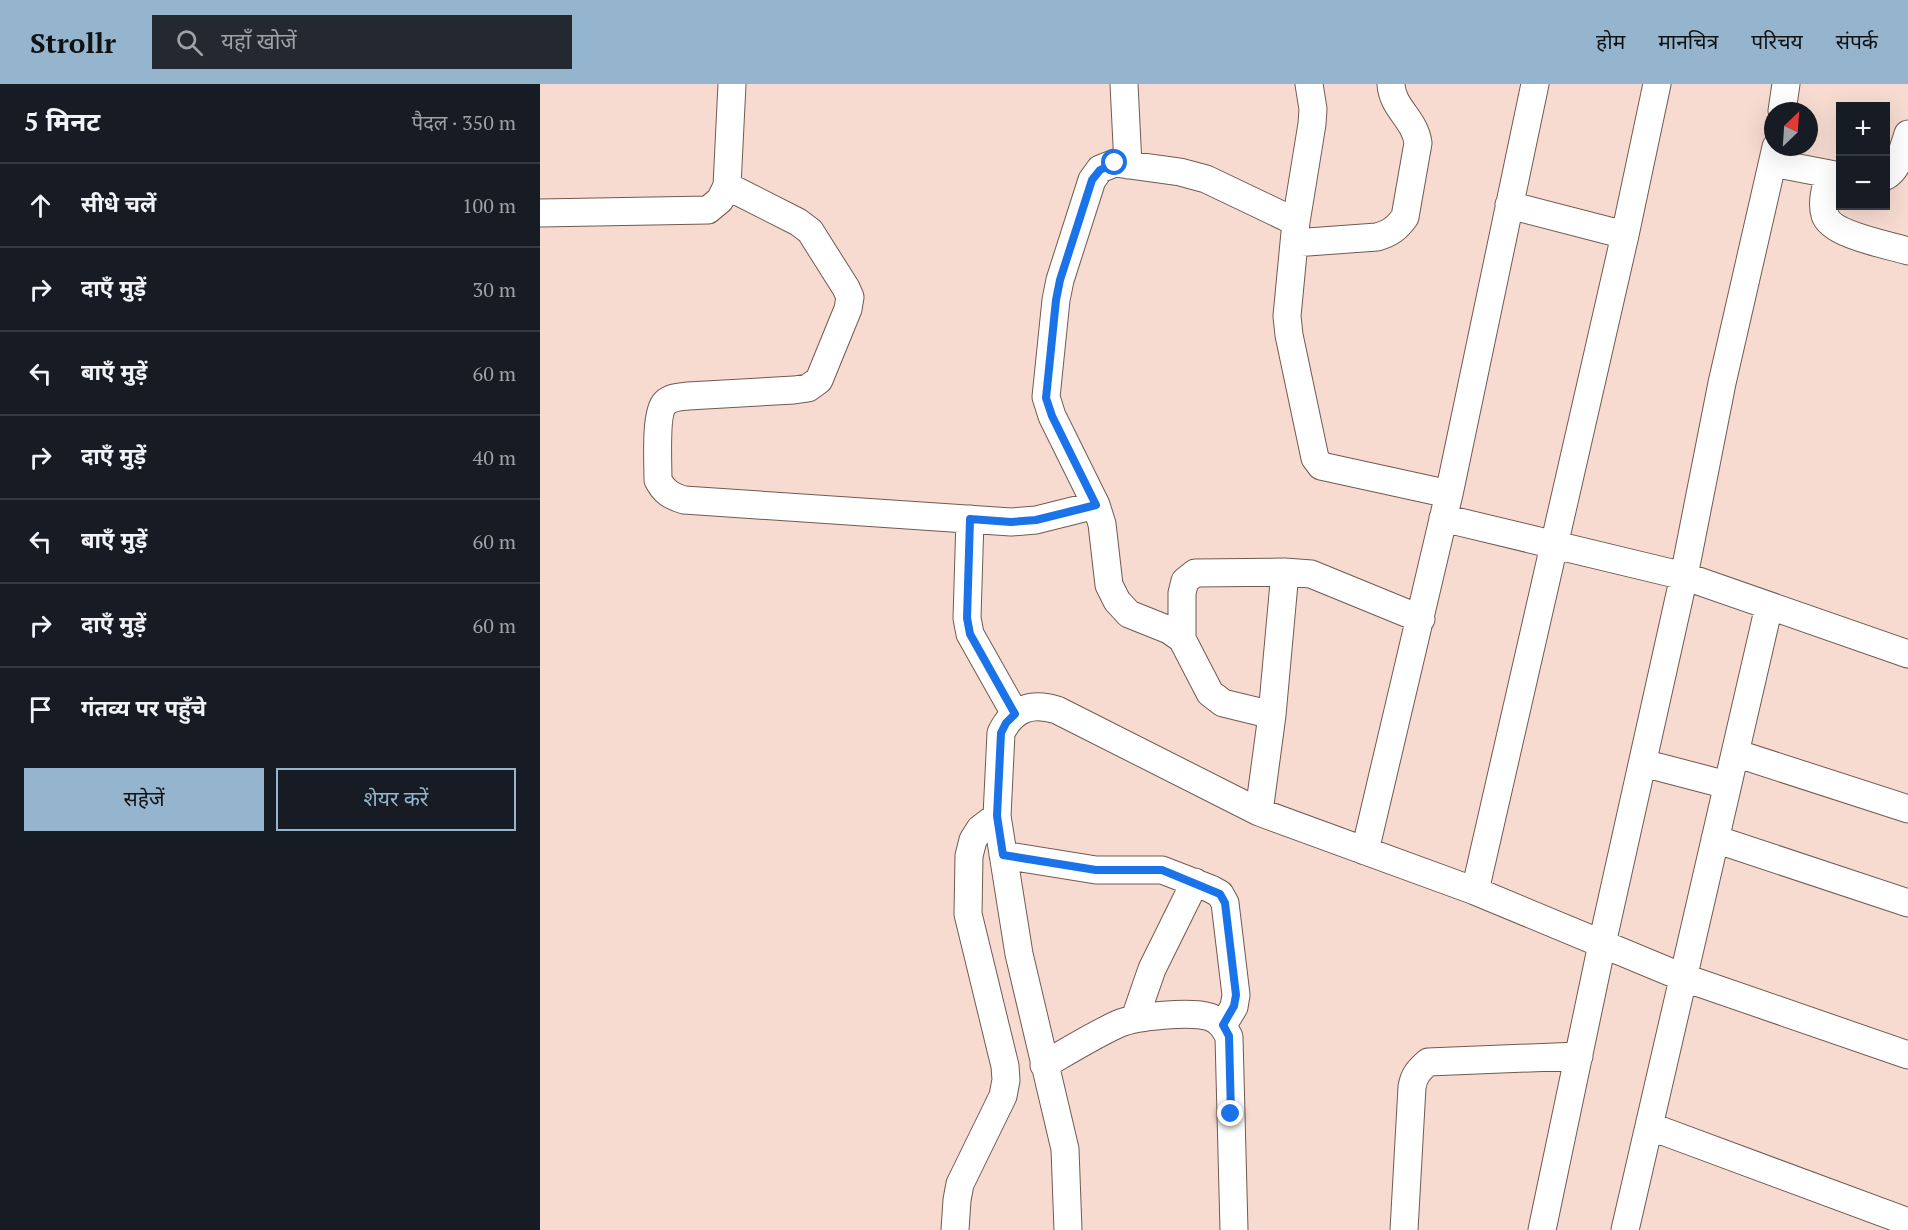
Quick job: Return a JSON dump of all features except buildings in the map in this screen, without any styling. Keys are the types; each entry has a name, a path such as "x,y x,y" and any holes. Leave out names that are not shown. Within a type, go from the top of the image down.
{"street":[{"path":"540,213 708,210 720,200 727,186 732,84"},
{"path":"1124,84 1128,165"},
{"path":"1309,84 1313,109 1312,124 1295,233 1287,316 1315,458 1321,466 1446,506 1554,546 1684,576 1908,654"},
{"path":"1182,639 1169,630 1129,614 1116,601 1109,585 1102,524 1096,505 1052,416 1046,398 1060,280 1092,180 1100,170 1115,163 1180,172 1206,179 1295,233 1377,237 1389,234 1405,217 1418,143 1417,133 1396,104 1391,84"},
{"path":"1365,851 1446,506 1535,84"},
{"path":"1475,891 1625,235 1657,84"},
{"path":"1783,102 1786,84"},
{"path":"1890,174 1898,163 1908,134"},
{"path":"1542,1230 1602,944 1684,576 1722,383 1775,156"},
{"path":"1778,156 1835,175 1823,202 1825,217 1831,225 1843,232 1908,251"},
{"path":"727,186 798,222 810,231 846,288 850,297 848,309 819,380 808,388 675,397 664,404 659,416 658,480 662,489 671,496 684,500 1011,522 1036,520 1096,505"},
{"path":"1509,205 1625,235"},
{"path":"970,519 967,618 970,634 1015,714"},
{"path":"1259,812 1272,715 1285,572"},
{"path":"1272,715 1224,703 1210,693 1182,639 1182,593 1185,581 1195,573 1311,574 1420,619"},
{"path":"1625,1230 1769,606"},
{"path":"1068,1230 1065,1149 1019,954 997,816 1001,733 1006,723 1015,714 1031,706 1043,706 1057,710 1259,812 1475,891 1682,977 1906,1047"},
{"path":"1735,753 1908,809"},
{"path":"1643,763 1728,784"},
{"path":"955,1230 960,1184 1003,1096 1006,1080 969,914 969,856 973,840 980,829 997,816"},
{"path":"1715,839 1908,903"},
{"path":"1003,855 1096,870 1162,870 1220,894 1225,903 1236,995 1234,1006 1223,1025"},
{"path":"1135,1018 1152,969 1195,882"},
{"path":"1044,1065 1118,1024 1135,1018 1195,1014 1211,1017 1223,1025 1229,1036 1234,1230"},
{"path":"1404,1230 1412,1087 1419,1070 1428,1062 1579,1056"},
{"path":"1649,1126 1908,1222"}],"route":[{"path":"1115,163 1100,170 1092,180 1060,280 1046,398 1052,416 1096,505 1036,520 1011,522 970,519 967,618 970,634 1015,714 1006,723 1001,733 997,816 1003,855 1096,870 1162,870 1220,894 1225,903 1236,995 1234,1006 1223,1025 1229,1036 1231,1114"}]}
